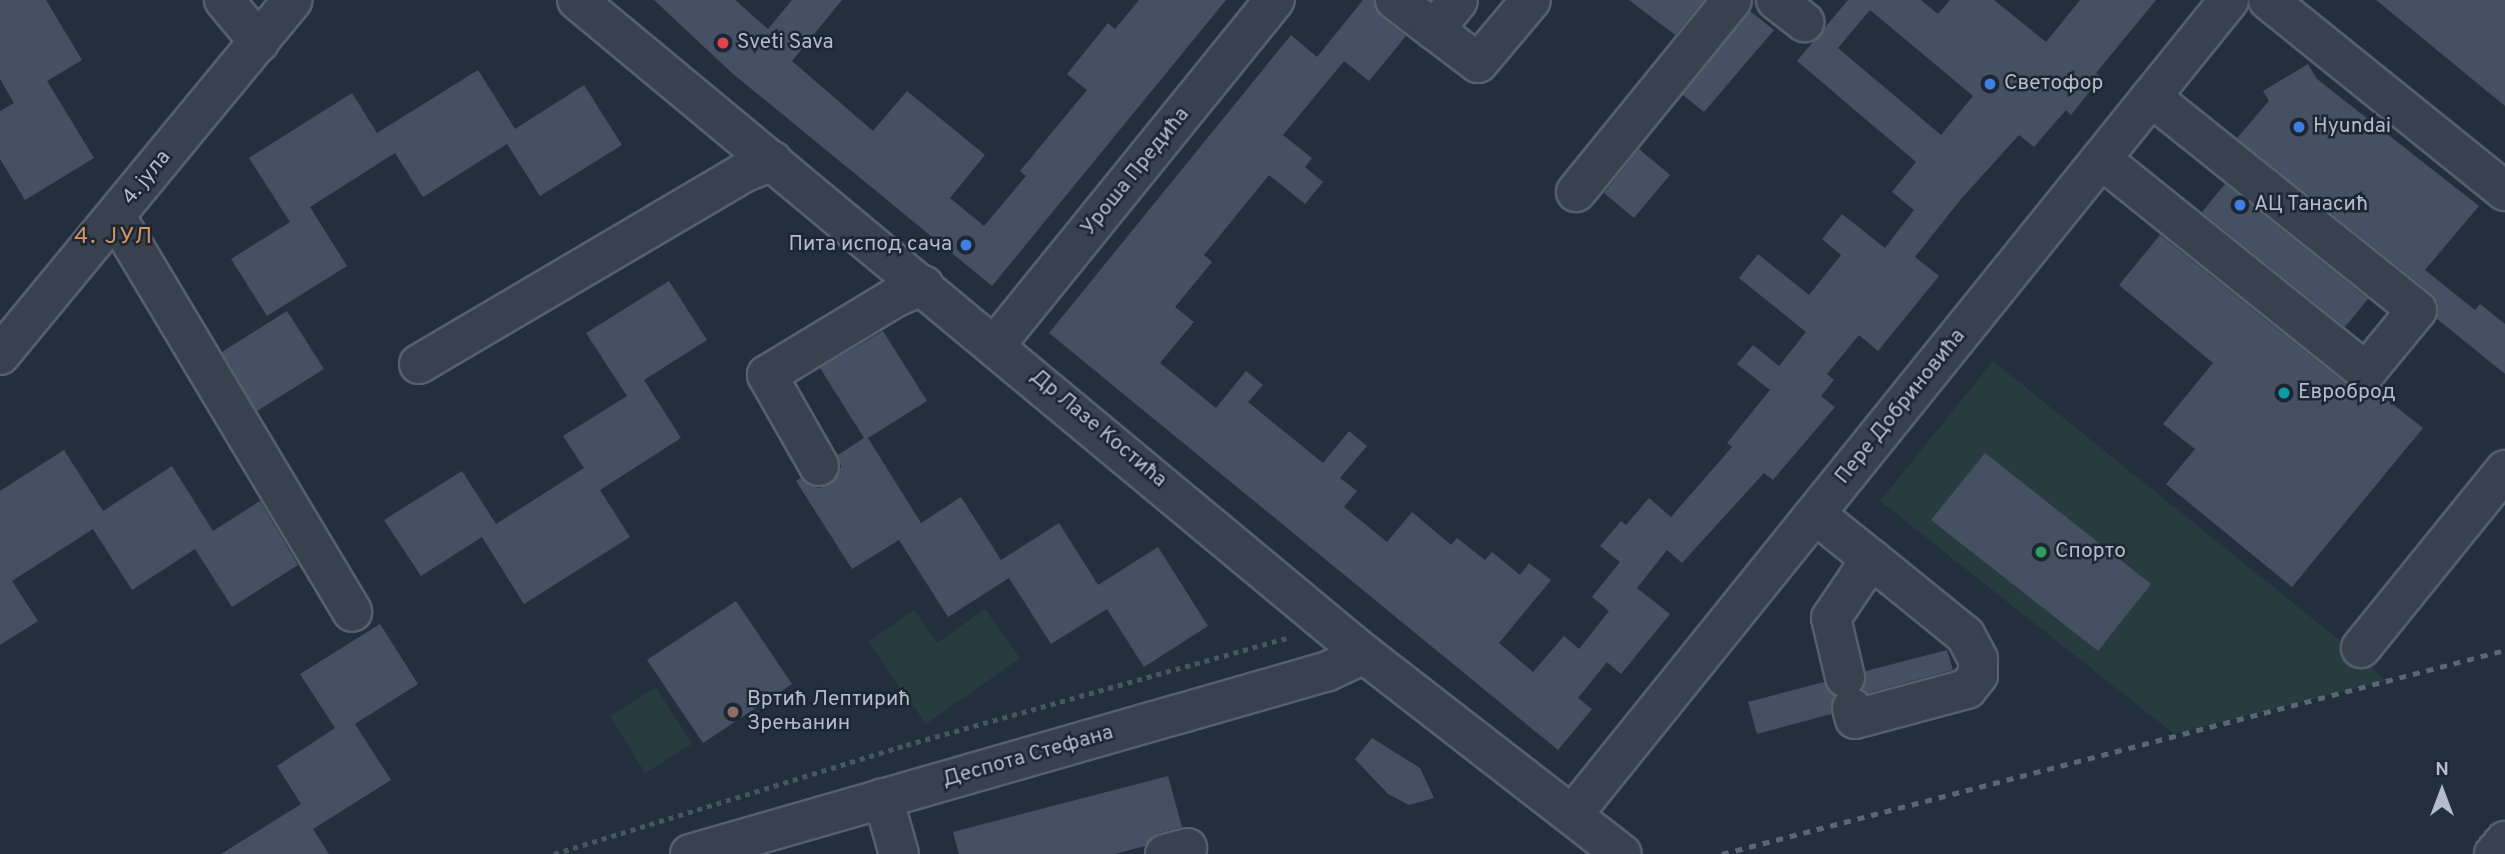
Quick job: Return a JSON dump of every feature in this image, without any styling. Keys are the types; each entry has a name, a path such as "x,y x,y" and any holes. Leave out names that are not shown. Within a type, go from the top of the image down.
{"street":[{"path":"224,0 259,42"},
{"name":"4. јула","path":"3,345 116,217 293,0"},
{"name":"Др Лазе Костића","path":"577,0 996,344 1364,654 1622,854"},
{"name":"Уроша Предића","path":"996,344 1275,0"},
{"path":"1395,0 1478,63 1531,0"},
{"path":"1434,30 1458,0"},
{"path":"1576,192 1732,0"},
{"name":"Пере Добриновића","path":"1573,814 2229,0"},
{"path":"2268,0 2505,191"},
{"path":"2101,159 2366,372 2417,310 2151,97"},
{"path":"419,364 743,173 773,161"},
{"path":"116,217 352,612"},
{"path":"819,466 767,375 896,297 924,285"},
{"path":"2361,648 2505,470"},
{"path":"1815,514 1871,559 1965,635 1978,659 1978,675 1967,690 1855,719 1831,618 1871,559"},
{"name":"Деспота Стефана","path":"690,854 1328,671 1364,654"},
{"path":"883,798 899,854"},
{"path":"2494,854 2505,841"}],"path":[{"path":"554,854 892,749 1289,637"}],"green space":[{"path":"1993,361 2364,660 2386,681 2174,734 1880,501"},
{"path":"985,609 1020,658 926,724 868,642 914,610 937,643"},
{"path":"656,687 692,744 645,773 610,716"}],"building":[{"path":"0,0 46,0 82,60 47,81 94,158 25,200 0,159 0,111 14,103 0,79"},
{"path":"654,0 735,0 768,29 792,0 842,0 792,61 873,131 907,91 985,155 950,198 984,226 1026,176 1020,171 1087,90 1067,74 1108,23 1115,29 1139,0 1226,0 992,286 732,73"},
{"path":"1363,0 1374,0 1381,17 1406,36 1369,81 1344,61 1283,135 1312,158 1305,167 1323,182 1305,204 1269,175 1204,255 1212,262 1175,307 1194,322 1160,363 1216,408 1246,371 1263,385 1248,402 1323,463 1349,431 1367,446 1340,478 1357,491 1344,507 1387,542 1412,512 1451,545 1457,538 1485,560 1492,552 1520,575 1529,563 1551,580 1499,643 1533,672 1564,636 1579,649 1609,611 1592,597 1620,562 1600,546 1621,521 1626,525 1649,498 1671,517 1732,447 1727,443 1770,390 1737,364 1753,345 1779,366 1806,332 1739,278 1758,254 1809,295 1841,255 1822,239 1842,214 1885,248 1914,210 1892,192 1916,162 1797,61 1848,0 1921,0 1938,14 1950,0 1994,0 2046,42 2080,0 2156,0 2096,73 2101,77 2071,115 2066,110 2034,147 2019,135 1961,199 1915,257 1939,276 1878,351 1859,335 1827,374 1834,380 1821,396 1835,407 1773,480 1764,473 1682,563 1667,550 1637,588 1670,614 1621,674 1607,662 1578,698 1592,709 1558,750 1049,333 1291,35 1317,57","holes":["1870,10 1973,96 1941,135 1838,48"]},
{"path":"1629,0 1704,0 1675,35"},
{"path":"2376,0 2505,0 2505,106"},
{"path":"1750,11 1774,30 1704,112 1683,95"},
{"path":"2308,64 2317,79 2479,206 2425,270 2475,310 2480,304 2505,324 2505,374 2436,318 2438,303 2431,293 2237,138 2269,101 2263,91"},
{"path":"478,70 515,129 584,85 622,145 540,196 507,144 423,197 395,153 310,207 347,266 267,316 231,259 290,222 249,158 352,93 377,133"},
{"path":"1639,149 1670,175 1634,218 1604,193"},
{"path":"2225,184 2368,299 2345,327 2202,212"},
{"name":"Евроброд","path":"2160,235 2352,389 2363,394 2376,391 2423,428 2292,587 2166,484 2195,449 2163,424 2213,363 2119,285"},
{"path":"669,281 707,340 644,380 681,438 600,490 630,537 524,604 482,537 421,576 384,520 462,471 496,524 584,468 563,436 627,396 586,333"},
{"path":"287,311 324,369 257,411 222,352"},
{"path":"883,331 927,401 868,438 921,523 961,497 1001,560 1059,523 1098,585 1158,547 1208,626 1144,667 1107,609 1051,644 1009,578 948,617 899,540 852,569 796,481 801,478 818,488 830,485 841,467 838,455 864,438 820,368"},
{"path":"64,450 103,511 172,466 213,531 260,501 298,565 232,607 195,549 132,590 93,529 12,581 38,621 0,645 0,491"},
{"name":"Спорто","path":"1985,453 2151,584 2098,651 1931,520"},
{"path":"736,601 792,684 703,743 647,660"},
{"path":"380,624 418,684 355,724 391,780 313,829 329,854 221,854 301,804 277,766 335,728 300,674"},
{"path":"1947,650 1953,670 1868,693 1862,689 1866,671"},
{"path":"1824,682 1835,696 1831,714 1757,734 1748,702"},
{"path":"1372,738 1420,768 1434,798 1409,805 1388,794 1355,759"},
{"path":"1168,776 1182,827 1159,833 1145,846 1115,854 959,854 953,832"}],"railway":[{"path":"1722,854 2505,650"}],"place":[{"name":"Sveti Sava","path":"723,43"},
{"name":"Светофор","path":"1990,84"},
{"name":"Hyundai","path":"2299,127"},
{"name":"АЦ Танасић","path":"2240,205"},
{"name":"Пита испод сача","path":"966,245"},
{"name":"Евроброд","path":"2284,393"},
{"name":"Спорто","path":"2041,552"},
{"name":"Вртић Лептирић Зрењанин","path":"733,712"}],"district":[{"name":"4. ЈУЛ","path":"114,238"}]}
